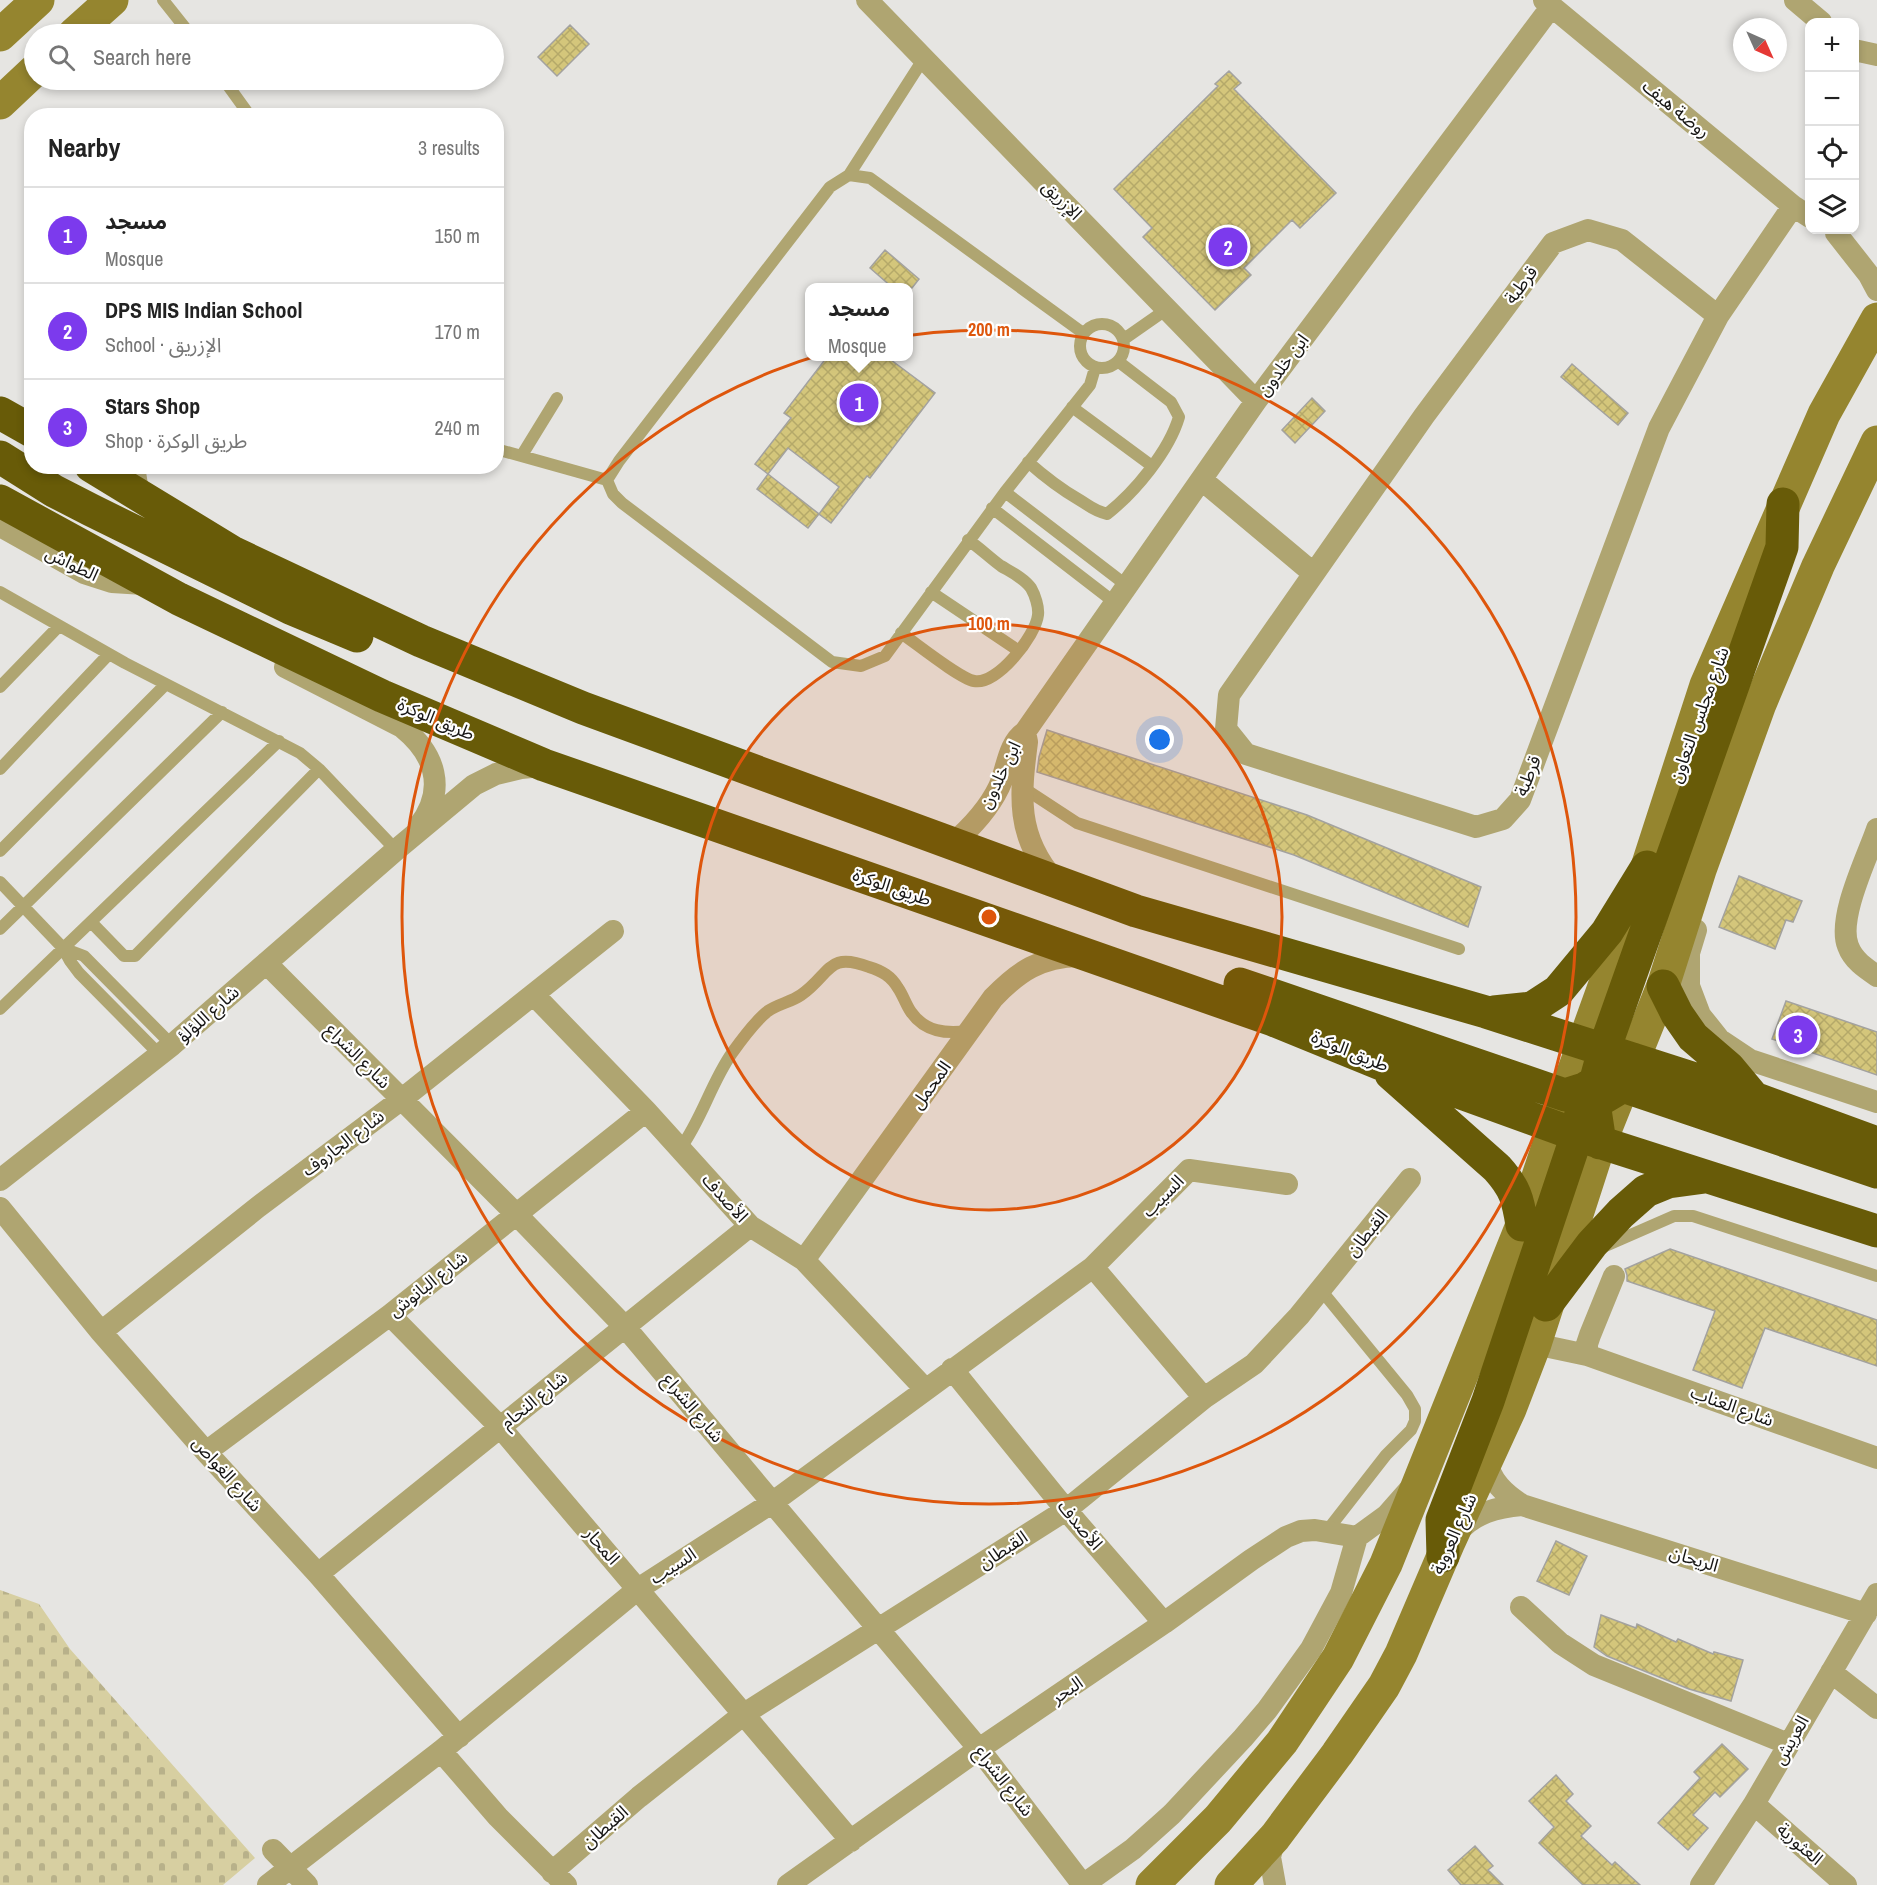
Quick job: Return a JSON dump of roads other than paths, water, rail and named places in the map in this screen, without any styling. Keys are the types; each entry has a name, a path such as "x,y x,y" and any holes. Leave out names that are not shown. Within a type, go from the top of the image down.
{"highway":[{"path":"0,413 24,426"},
{"path":"0,457 24,472"},
{"path":"27,474 91,510 290,608 472,685 584,708"},
{"name":"طريق الوكرة","path":"104,474 234,553 421,641 584,708 951,845 1136,911 1486,1012 1591,1094 1710,1176 1877,1231"},
{"name":"طريق الوكرة","path":"0,501 150,584 224,620 382,696 544,765 1273,1020 1381,1064 1591,1094 1754,1098 1877,1143"},
{"path":"1446,1549 1442,1520 1488,1401 1591,1094 1782,547 1783,504"},
{"path":"609,788 697,796 1591,1094 1877,1172"},
{"path":"1486,1012 1532,1008 1558,991 1607,932 1647,867"},
{"path":"1663,986 1677,1014 1693,1037 1729,1068 1754,1098"},
{"path":"1381,1064 1509,1181 1518,1198 1522,1225"},
{"path":"1546,1305 1583,1256 1621,1214 1646,1191 1668,1182 1710,1176"}],"street":[{"path":"0,35 38,0"},
{"path":"85,24 112,0"},
{"name":"الإزريق","path":"867,0 1256,401"},
{"path":"1795,0 1816,18"},
{"name":"روضة هيف","path":"1548,4 1801,211"},
{"name":"ابن خلدون","path":"951,845 966,832 991,802 1000,785 1016,741 1025,732 1256,401 1548,4"},
{"path":"1859,51 1877,55"},
{"path":"0,103 24,80"},
{"name":"قرطبة","path":"1718,316 1622,240 1588,230 1552,243 1424,416 1229,695 1226,729 1246,754 1476,827 1503,819 1520,800 1659,428 1718,316 1801,211"},
{"path":"1835,234 1869,275 1877,290"},
{"path":"1836,234 1861,251 1877,256"},
{"name":"شارع مجلس التعاون","path":"1591,1094 1647,867 1706,685 1824,414 1877,319"},
{"path":"1152,1885 1218,1819 1251,1781 1311,1701 1363,1612 1386,1564 1430,1459 1522,1225 1591,1094 1663,986 1700,870 1760,704 1818,566 1877,442"},
{"path":"1202,480 1313,573"},
{"name":"الطواش","path":"0,526 84,573 112,582 150,584"},
{"name":"شارع اللؤلؤ","path":"224,620 262,655 402,727 418,740 432,765 435,779 434,794 431,808 403,844"},
{"name":"ابن خلدون","path":"1025,732 1027,742 1022,787 1025,828 1042,867 1056,882"},
{"name":"شارع اللؤلؤ","path":"0,1180 166,1050 474,785 496,774 544,765"},
{"path":"1877,829 1847,911 1844,928 1848,947 1859,963 1877,976"},
{"path":"1700,870 1706,891 1689,953 1689,986 1700,1015 1720,1040 1750,1059 1877,1102"},
{"name":"شارع الجاروف","path":"101,1332 258,1207 402,1099 613,931"},
{"name":"المحمل","path":"804,1260 993,998 1012,978 1035,964 1062,956 1089,956"},
{"name":"شارع الشراع","path":"266,963 625,1327 979,1749 1083,1885"},
{"name":"الأصدف","path":"534,994 750,1226 804,1260 925,1389"},
{"name":"شارع العروبة","path":"1231,1885 1275,1836 1337,1754 1384,1686 1401,1654 1510,1409 1535,1344 1546,1305 1591,1094"},
{"name":"شارع البانوش","path":"206,1452 390,1315 646,1112"},
{"name":"السيب","path":"268,1885 459,1737 638,1589 773,1502 1093,1267 1189,1170 1287,1184"},
{"name":"القبطان","path":"559,1879 639,1797 744,1714 1066,1510 1204,1398 1254,1364 1321,1290 1410,1179"},
{"name":"شارع الغواص","path":"0,1208 101,1332 206,1452 318,1574 459,1737"},
{"name":"طريق الوكرة","path":"1811,1210 1877,1244"},
{"name":"شارع النحام","path":"318,1574 750,1226"},
{"path":"1093,1267 1204,1398"},
{"path":"1587,1355 1590,1335 1614,1276"},
{"name":"المحار","path":"390,1315 500,1427 851,1841"},
{"name":"شارع العناب","path":"1535,1344 1587,1355 1877,1458"},
{"name":"الأصدف","path":"952,1369 1066,1510 1164,1623"},
{"path":"1083,1885 1133,1849 1172,1814 1209,1777 1267,1710 1311,1649 1341,1593 1357,1537 1369,1530 1405,1496 1430,1459"},
{"name":"الريحان","path":"1487,1460 1488,1472 1497,1485 1522,1505 1872,1604"},
{"name":"الريحان","path":"1446,1549 1463,1526 1481,1514 1501,1507 1522,1505"},
{"name":"البحر","path":"788,1885 979,1749 1286,1537 1301,1531 1357,1537"},
{"name":"العريش","path":"1701,1885 1754,1804 1872,1604"},
{"path":"1521,1607 1560,1643 1594,1665 1788,1744"},
{"path":"1831,1672 1877,1708"},
{"path":"441,1751 498,1817 559,1879"},
{"name":"العثورية","path":"1754,1804 1846,1885"},
{"path":"1275,1836 1270,1857 1275,1885"},
{"path":"273,1850 307,1885"}],"lane":[{"path":"163,0 182,24"},
{"path":"607,480 626,451 830,188 849,174 924,58"},
{"path":"231,90 244,108"},
{"path":"849,174 870,178 1083,333"},
{"path":"1124,339 1167,309"},
{"path":"1106,324 1117,329 1124,339 1124,351 1119,362 1108,369 1095,368 1084,360 1079,346 1083,333 1093,325 1106,324"},
{"path":"1028,462 1059,489 1093,510 1107,514 1116,507 1152,466 1175,431 1179,417 1171,402 1119,362"},
{"path":"504,451 607,480 613,494 622,503 832,662 861,666 885,656 992,508 1090,385 1095,368"},
{"path":"522,454 557,398"},
{"path":"1072,407 1152,466"},
{"path":"140,474 147,500"},
{"path":"1005,492 1120,594"},
{"path":"992,508 1120,594"},
{"path":"901,633 950,668 976,682 988,680 1019,651 1028,639 1038,614 1036,599 1030,587 968,540"},
{"path":"931,592 1019,651"},
{"path":"1,595 300,753 403,844"},
{"path":"0,687 59,626"},
{"path":"0,769 109,654"},
{"path":"0,851 166,684"},
{"path":"0,929 222,712"},
{"path":"0,1009 279,741"},
{"path":"91,922 124,956 135,956 319,769"},
{"path":"1022,787 1077,823 1459,949"},
{"path":"0,882 63,948 74,968 166,1050"},
{"path":"680,1149 692,1133 713,1087 739,1044 769,1010 800,995 837,962 846,960 856,962 884,972 899,988 912,1013 931,1029 954,1033 969,1031"},
{"path":"1583,1256 1674,1216 1693,1216 1877,1276"},
{"path":"1321,1290 1407,1395 1414,1409 1415,1421 1410,1431 1386,1455 1326,1532"}],"place":[{"name":"DPS MIS Indian School","path":"1228,247"},
{"name":"مسجد","path":"859,403"},
{"name":"Stars Shop","path":"1798,1035"}]}
